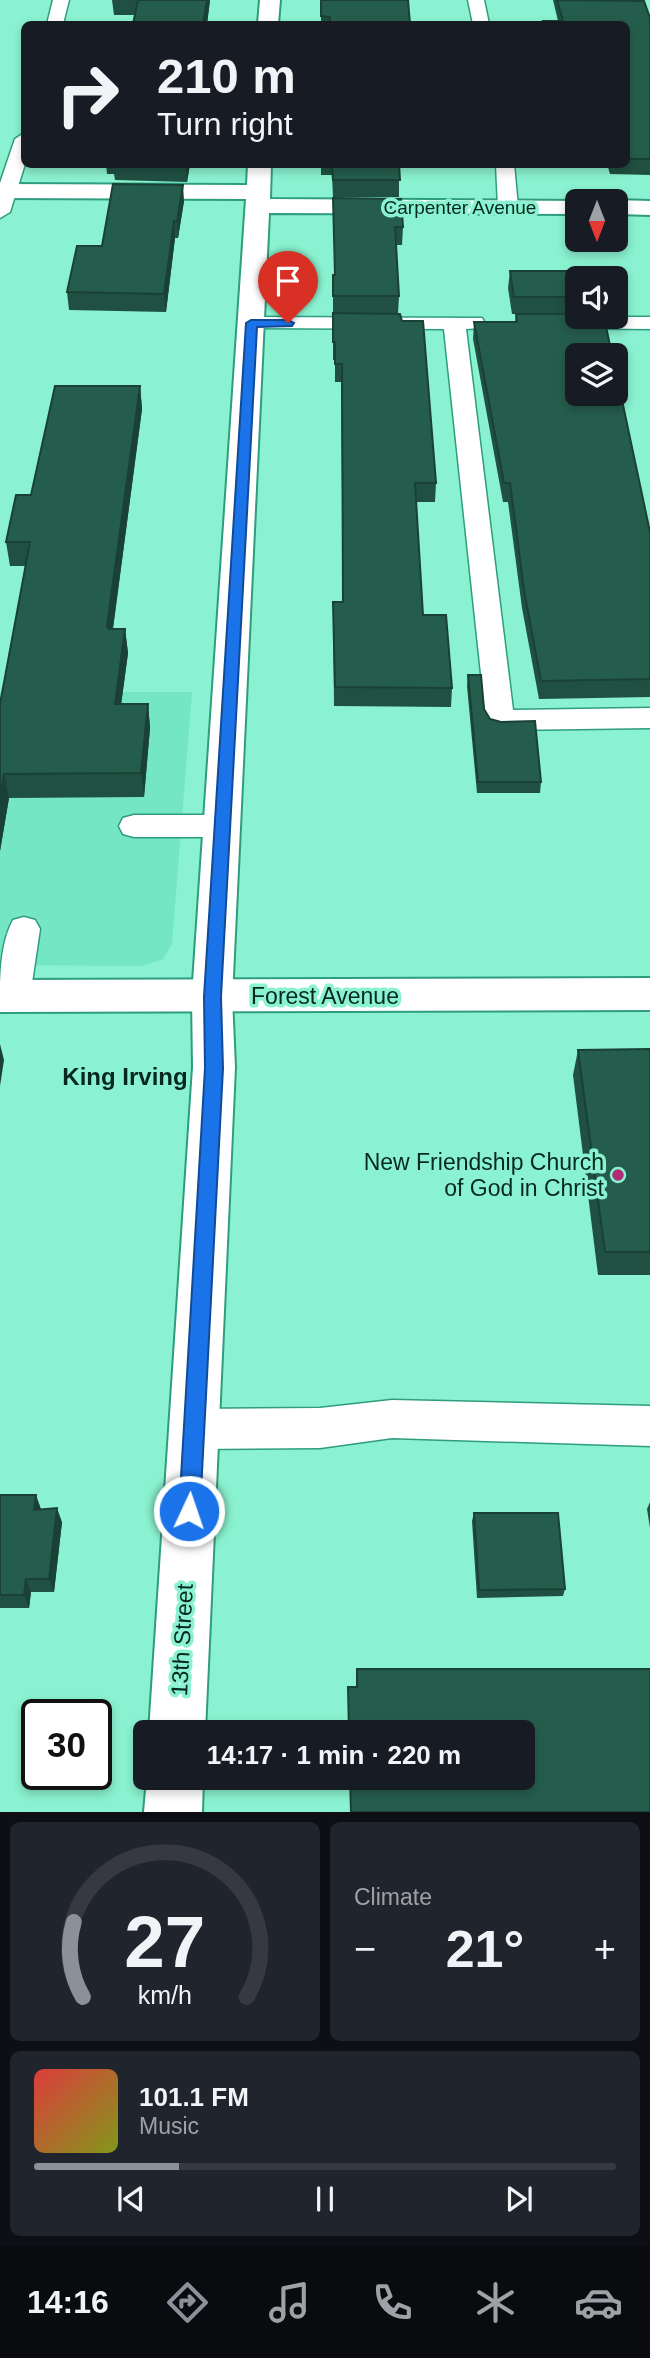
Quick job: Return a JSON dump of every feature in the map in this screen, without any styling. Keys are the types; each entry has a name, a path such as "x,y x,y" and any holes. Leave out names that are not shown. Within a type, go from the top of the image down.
{"street":[{"path":"268,21 270,0"},
{"name":"Carpenter Avenue","path":"2,198 259,188 508,207 565,207"},
{"name":"13th Street","path":"178,1720 214,1068 212,997 259,188"},
{"path":"628,208 649,210"},
{"name":"Forest Avenue","path":"7,996 650,994"},
{"path":"173,1812 174,1790"}],"lane":[{"path":"56,21 61,0"},
{"path":"476,0 480,21"},
{"path":"2,198 21,147"},
{"path":"505,168 508,207"},
{"path":"251,323 493,323"},
{"path":"454,323 500,720 650,718"},
{"path":"545,323 650,323"},
{"path":"134,826 222,826"},
{"path":"7,996 24,929"},
{"path":"194,1429 320,1428 392,1419 650,1426"}],"shaded area":[{"path":"0,692 192,692 172,944 163,959 143,966 0,965"}],"building":[{"path":"138,0 207,0 204,21 134,21"},
{"path":"321,0 408,0 410,21 330,21 330,17 321,16"},
{"path":"557,0 644,1 650,18 650,159 630,159 630,21 563,21"},
{"path":"332,168 399,168 400,180 333,180"},
{"path":"113,184 183,185 177,221 174,221 164,294 67,292 77,246 102,246"},
{"path":"333,198 401,199 403,227 395,227 399,296 333,296"},
{"path":"510,271 565,271 565,297 514,297"},
{"path":"333,313 400,314 402,321 423,321 436,483 415,483 423,615 446,615 452,688 335,687 333,602 343,602 342,364 335,364"},
{"path":"516,314 565,314 565,329 607,329 609,343 565,343 565,406 623,406 650,532 650,679 541,681 524,590 510,483 504,483 474,322 517,322"},
{"path":"55,386 140,386 107,626 109,629 125,629 115,704 148,704 141,773 4,774 0,798 0,704 30,542 6,542 16,495 31,495"},
{"path":"468,675 481,675 484,709 490,719 501,722 535,721 541,782 478,782"},
{"name":"New Friendship Church of God in Christ","path":"650,1049 650,1252 605,1252 578,1050"},
{"path":"0,1495 36,1495 34,1510 57,1508 49,1579 26,1579 24,1595 0,1595"},
{"path":"474,1513 558,1513 565,1589 479,1590"},
{"path":"357,1669 650,1669 650,1812 351,1812 350,1790 535,1790 535,1720 349,1720 348,1687 357,1687"}],"place":[{"name":"New Friendship Church of God in Christ","path":"618,1175"}],"district":[{"name":"King Irving","path":"125,1076"}],"route":[{"path":"189,1511 214,1068 212,997 251,323 288,323"}]}
